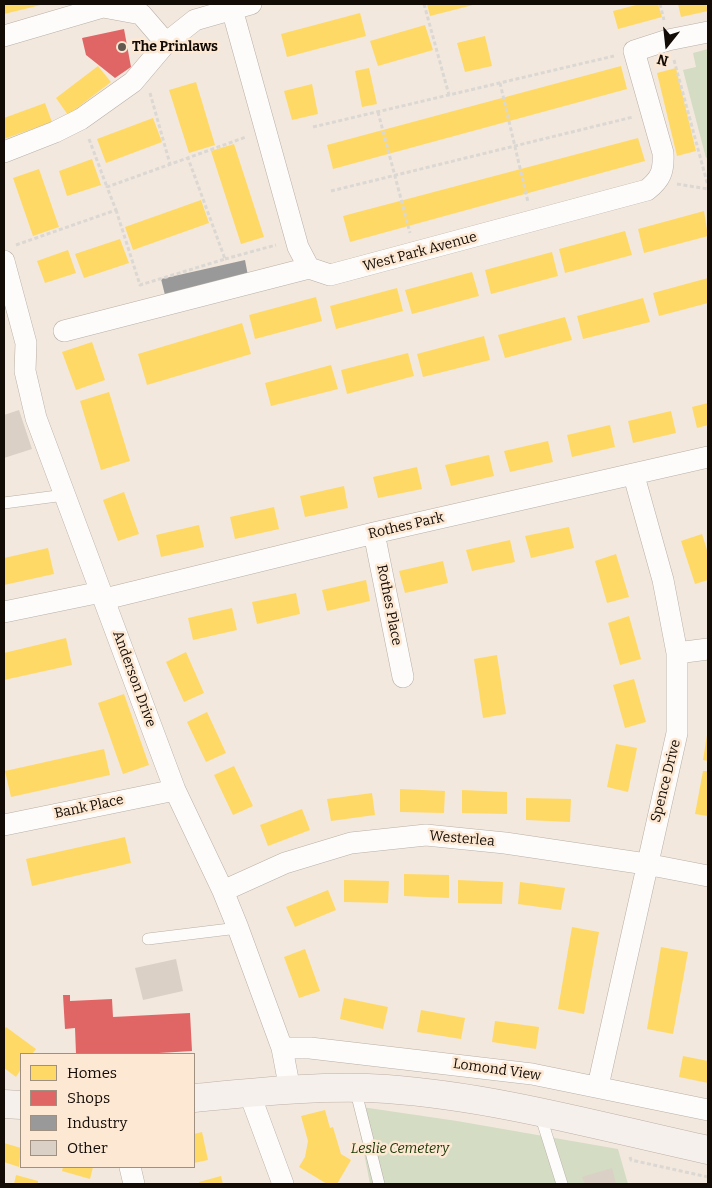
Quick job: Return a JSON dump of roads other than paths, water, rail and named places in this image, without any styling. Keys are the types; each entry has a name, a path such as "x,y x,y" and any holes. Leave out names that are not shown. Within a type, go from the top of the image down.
{"main road":[{"path":"195,1098 249,1092 355,1088 448,1095 539,1112 708,1150"},
{"path":"4,1104 20,1105"}],"street":[{"path":"4,152 56,132 81,118 133,82 166,43 195,20 242,6 266,130 296,240 309,268 64,330"},
{"path":"4,36 48,25 103,7 141,14 166,43"},
{"name":"West Park Avenue","path":"309,268 330,275 647,190 659,181 664,167 663,153 634,51 668,40 708,32"},
{"name":"Anderson Drive","path":"8,254 26,343 25,371 36,418 175,790 223,891 238,928 282,1048 290,1090"},
{"name":"Rothes Park","path":"103,595 634,476 708,457"},
{"name":"Spence Drive","path":"598,1086 646,864 677,733 677,653 663,580 634,476"},
{"name":"Rothes Place","path":"374,533 403,677"},
{"path":"4,612 103,595"},
{"path":"677,653 708,649"},
{"name":"Bank Place","path":"4,825 175,790"},
{"name":"Westerlea","path":"223,891 285,863 351,844 426,835 505,843 646,864 708,876"},
{"name":"Lomond View","path":"282,1048 310,1048 532,1074 708,1110"},
{"path":"249,1092 283,1184"},
{"path":"130,1168 134,1184"}],"lane":[{"path":"4,503 65,495"},
{"path":"148,939 238,928"},
{"path":"355,1088 379,1184"},
{"path":"539,1112 562,1184"}],"place":[{"name":"The Prinlaws","path":"122,47"}],"park label":[{"name":"Leslie Cemetery","path":"400,1149"}]}
